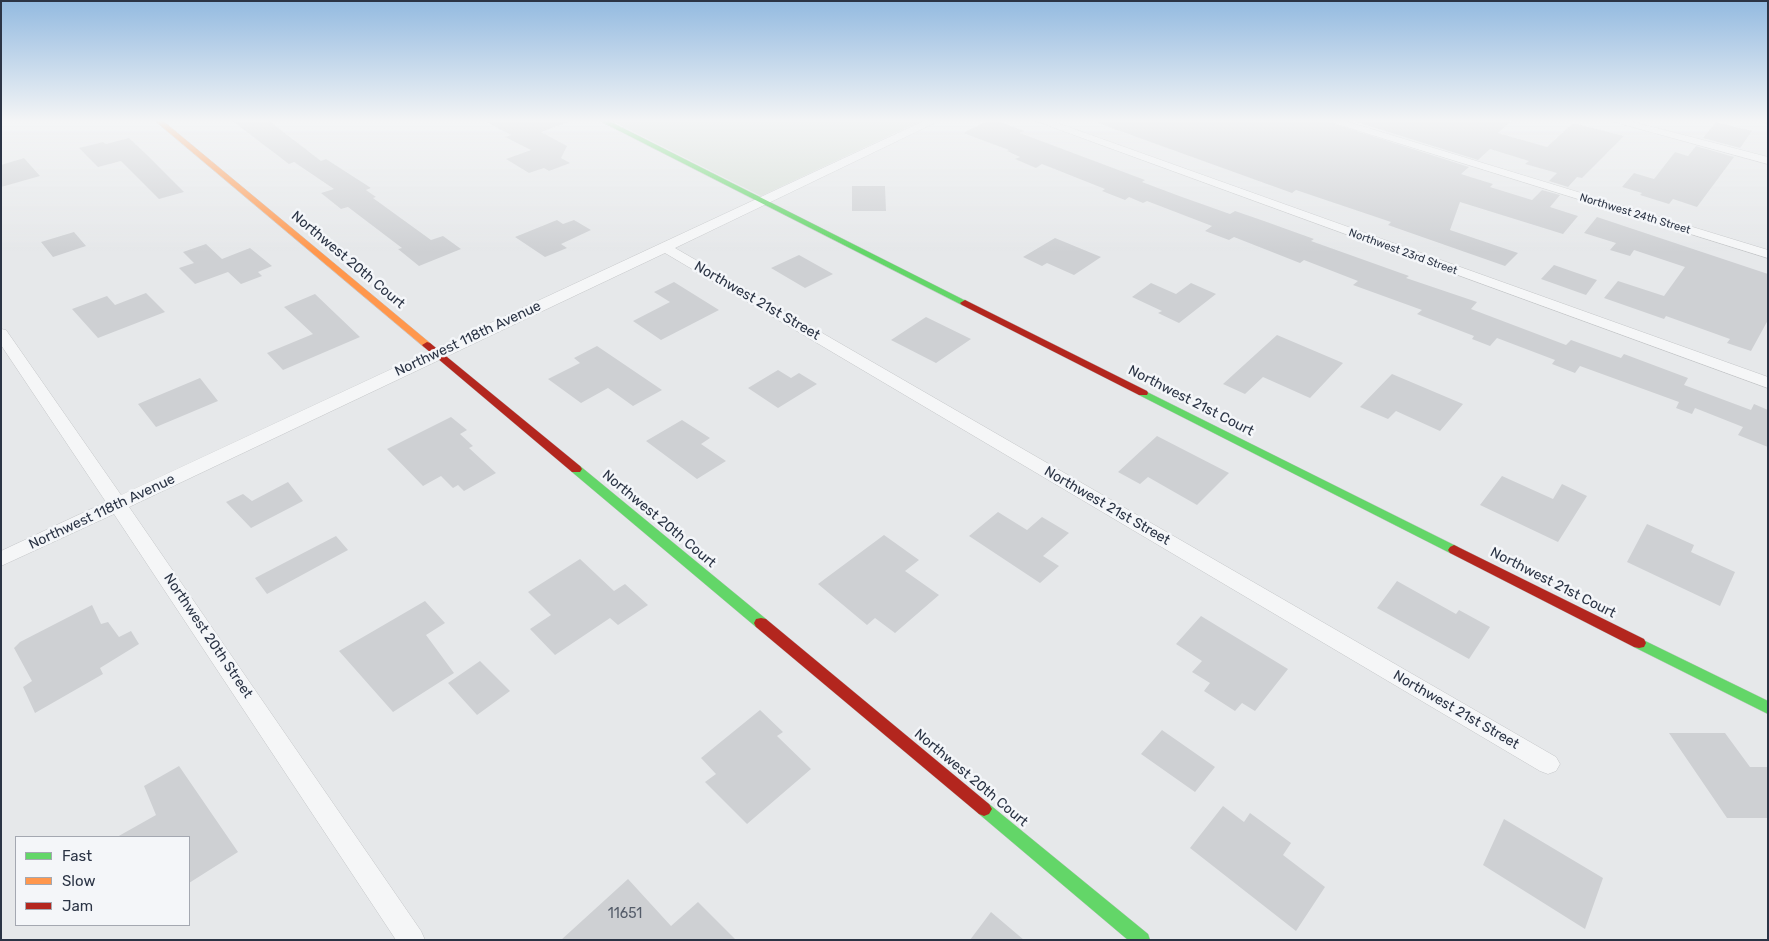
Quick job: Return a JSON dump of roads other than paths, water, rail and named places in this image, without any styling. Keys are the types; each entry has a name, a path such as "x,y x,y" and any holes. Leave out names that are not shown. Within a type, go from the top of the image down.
{"street":[{"name":"Northwest 20th Court","path":"210,164 1142,940"},
{"name":"Northwest 21st Court","path":"687,164 1768,708"},
{"name":"Northwest 118th Avenue","path":"1,559 436,353 843,164"},
{"name":"Northwest 23rd Street","path":"1160,164 1768,383"},
{"name":"Northwest 24th Street","path":"1473,164 1768,254"},
{"name":"Northwest 21st Street","path":"665,247 1548,764"},
{"name":"Northwest 20th Street","path":"1,333 119,504 412,940"}]}
